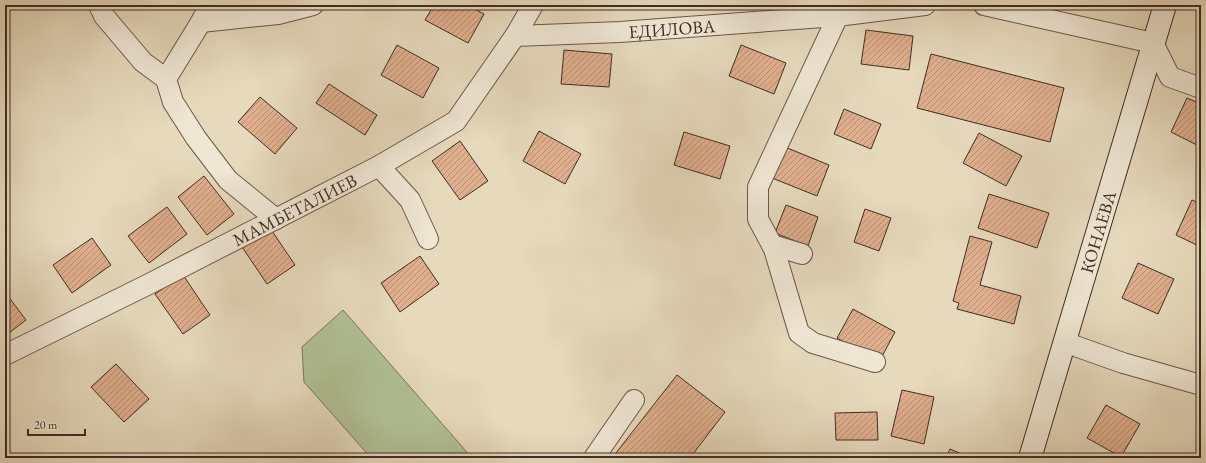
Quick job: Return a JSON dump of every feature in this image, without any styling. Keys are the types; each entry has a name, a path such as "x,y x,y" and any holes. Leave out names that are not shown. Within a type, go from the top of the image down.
{"main road":[{"name":"КОНАЕВА","path":"1030,458 1165,5"}],"street":[{"path":"99,5 104,16 143,62 166,79 173,102 196,138 228,180 276,219"},
{"path":"166,79 210,5"},
{"path":"201,22 278,14 313,5"},
{"name":"МАМБЕТАЛИЕВ","path":"5,355 379,166 456,121 515,36 533,5"},
{"name":"ЕДИЛОВА","path":"515,36 620,32 840,11 925,5"},
{"path":"984,5 1153,43 1170,77 1201,88"},
{"path":"840,11 758,186 758,219 772,245 799,333 814,343 876,362"},
{"path":"379,166 410,200 428,239"},
{"path":"772,245 802,254"},
{"path":"1064,342 1123,363 1201,385"},
{"path":"594,458 634,400"}],"green space":[{"path":"343,310 472,458 371,458 304,382 302,347"}],"building":[{"path":"434,5 467,5 484,14 468,43 425,20"},
{"path":"866,30 913,36 909,70 861,64"},
{"path":"397,45 439,68 423,98 381,75"},
{"path":"741,45 786,63 774,94 729,76"},
{"path":"564,50 612,54 609,87 561,84"},
{"path":"1201,53 1201,68 1196,67"},
{"path":"931,54 1064,88 1050,142 917,108"},
{"path":"329,84 377,115 365,135 316,103"},
{"path":"260,97 297,128 275,154 238,122"},
{"path":"1187,98 1201,104 1201,147 1171,132"},
{"path":"844,109 881,124 871,149 834,134"},
{"path":"539,131 581,154 565,184 523,161"},
{"path":"684,132 730,146 720,179 674,165"},
{"path":"979,133 1022,156 1006,186 963,163"},
{"path":"460,141 488,181 460,200 432,161"},
{"path":"785,147 829,165 817,196 772,178"},
{"path":"204,176 234,214 207,235 178,197"},
{"path":"989,194 1049,213 1037,248 978,228"},
{"path":"1192,200 1201,204 1201,247 1176,235"},
{"path":"786,205 818,217 808,246 775,233"},
{"path":"167,207 187,234 149,263 128,236"},
{"path":"865,209 891,218 879,251 854,242"},
{"path":"268,225 295,265 267,284 240,244"},
{"path":"970,236 992,242 980,285 1021,296 1014,324 957,309 959,303 953,301"},
{"path":"92,238 111,265 72,293 53,265"},
{"path":"420,256 439,284 400,312 381,283"},
{"path":"1138,263 1174,279 1158,314 1122,298"},
{"path":"183,275 210,315 183,334 155,294"},
{"path":"5,292 26,320 5,336"},
{"path":"853,309 895,332 879,362 837,338"},
{"path":"116,364 149,399 124,422 91,387"},
{"path":"677,375 725,412 690,458 612,458"},
{"path":"902,390 934,397 924,444 891,436"},
{"path":"1106,405 1140,424 1121,457 1087,438"},
{"path":"877,412 878,440 836,440 835,413"},
{"path":"950,449 971,458 946,458"}]}
